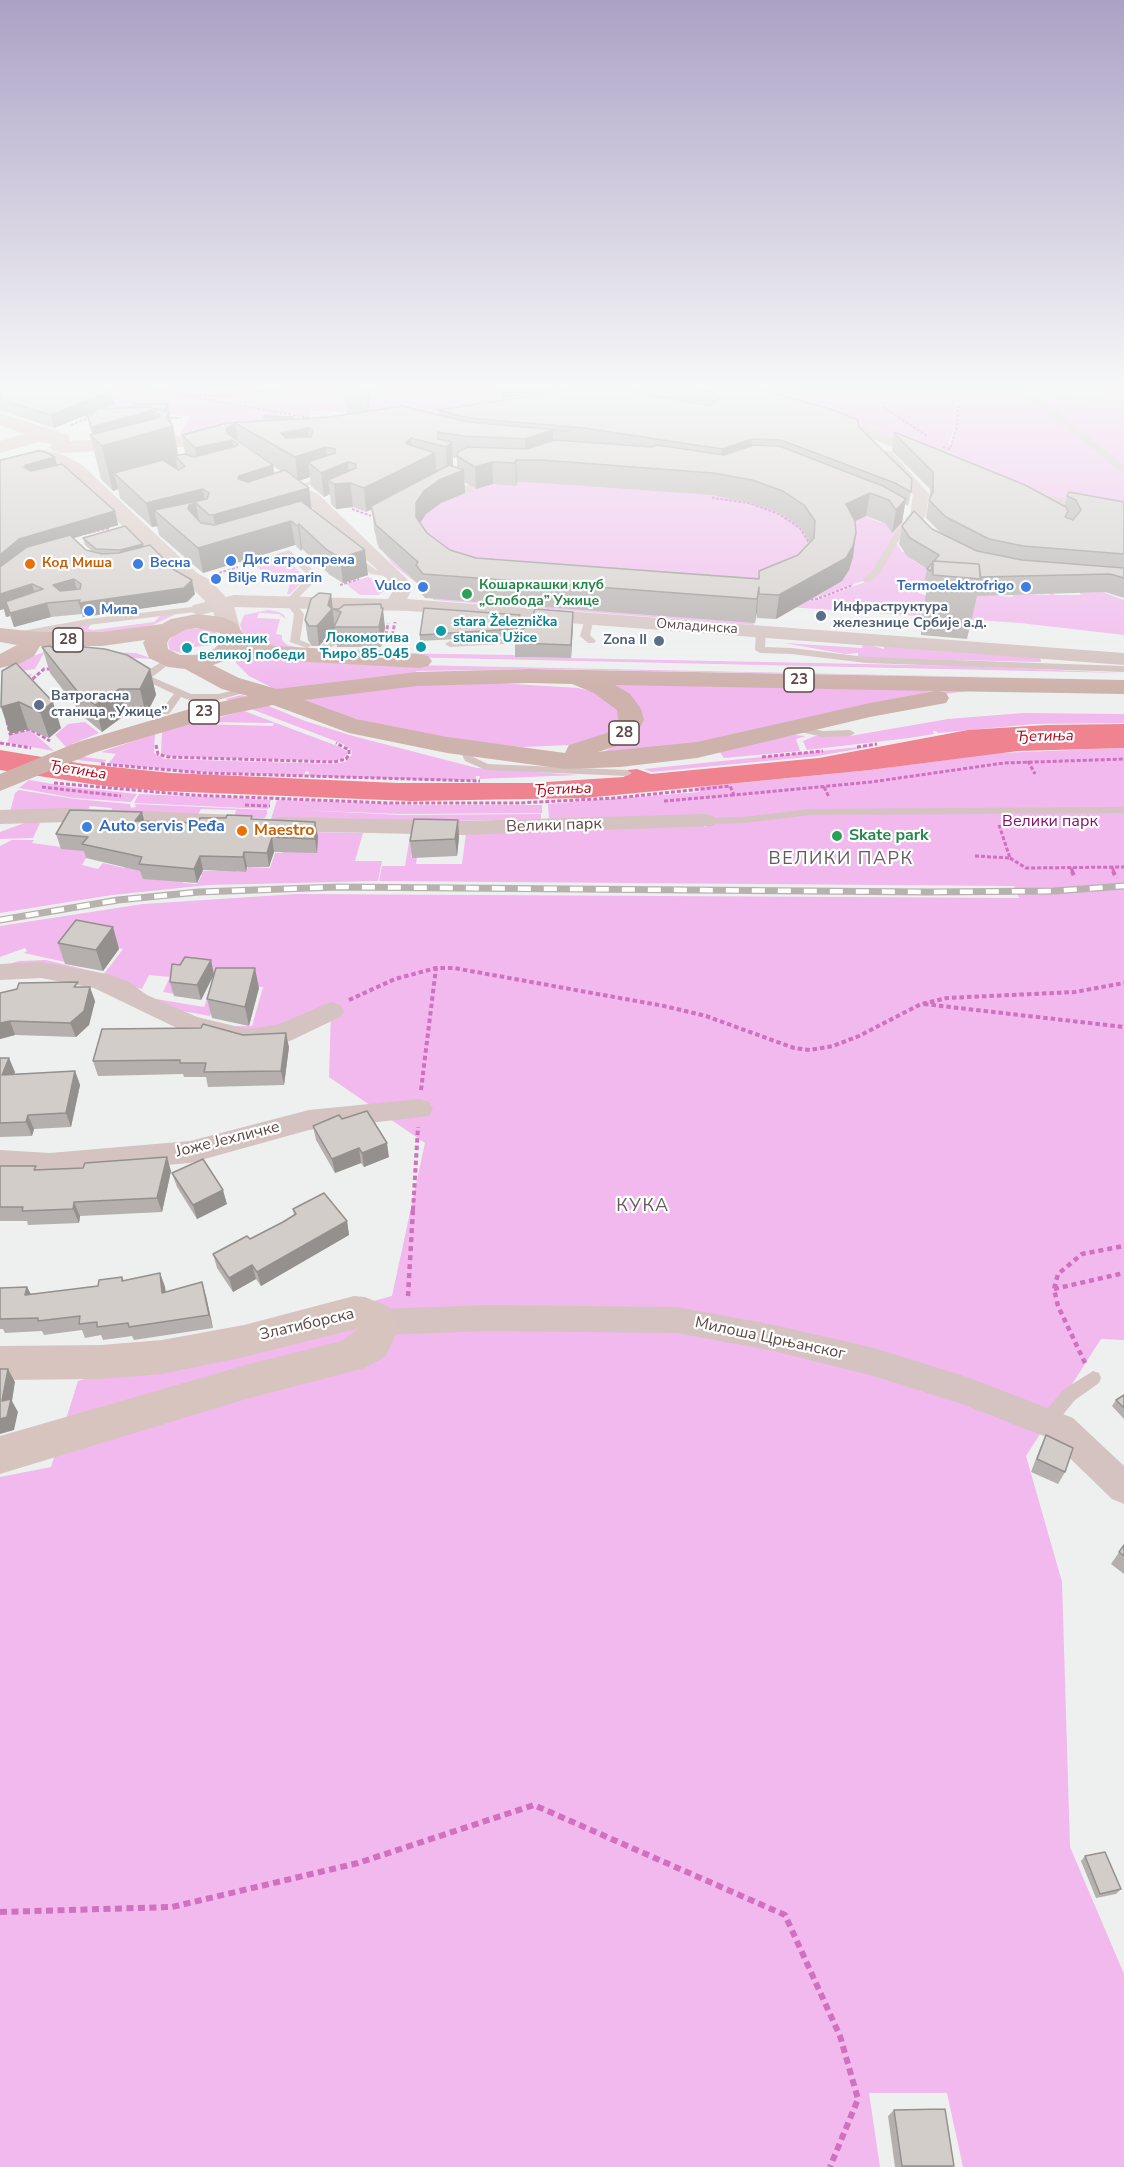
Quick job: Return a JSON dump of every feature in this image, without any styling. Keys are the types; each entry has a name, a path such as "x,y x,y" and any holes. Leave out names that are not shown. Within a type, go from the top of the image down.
{"main road":[{"path":"101,489 110,495 155,553 196,579 191,586 211,606 230,637"},
{"path":"172,658 154,646 156,639 169,628 211,606"},
{"path":"169,628 203,621 230,637 272,653 387,660 1055,674 1124,678"},
{"name":"28","path":"11,649 102,639 169,628"},
{"path":"11,649 76,647 134,649 172,658 209,660 230,637"},
{"name":"28","path":"230,637 230,667 253,689"},
{"name":"28","path":"172,658 233,685 253,689 349,725 464,748 509,753 590,748 616,738 629,725 629,709 610,691 586,682 546,676"},
{"name":"23","path":"0,783 87,747 202,713 289,694 417,679 546,676 1124,687"},
{"path":"509,753 565,761 620,759 707,748 917,701 1052,685"},
{"name":"Златиборска","path":"0,1363 101,1362 162,1357 244,1341 346,1313 365,1313 393,1321"},
{"name":"Златиборска","path":"0,1455 235,1385 351,1356 372,1344 379,1332 393,1321"}],"street":[{"path":"907,515 918,514 921,494 917,489"},
{"path":"287,490 326,507 347,530 401,579 402,591 396,612"},
{"path":"1007,490 1027,499 1124,513"},
{"path":"347,530 368,515"},
{"path":"907,515 926,532"},
{"name":"Омладинска","path":"211,606 238,601 270,604 302,626 362,610 530,614 761,632 1048,649 1124,659"},
{"name":"Омладинска","path":"230,637 238,615 270,604"},
{"name":"Велики парк","path":"6,821 69,815 463,828 705,821"},
{"path":"0,972 34,969 98,980 120,988 138,1001 190,1024 239,1038 281,1034 331,1011"},
{"name":"Јоже Јехличке","path":"0,1161 50,1164 190,1152 309,1120 419,1109"},
{"name":"Милоша Црњанског","path":"393,1321 487,1318 677,1320 774,1338 874,1362 967,1391 1061,1428 1124,1488"}],"lane":[{"path":"1027,499 1053,513"},
{"path":"867,580 877,571 907,515"},
{"path":"102,532 138,529"},
{"path":"344,550 370,570 401,579"},
{"path":"248,564 289,553 313,574 313,578 292,598 302,626"},
{"path":"11,649 78,619 211,606"},
{"path":"450,644 517,642 523,638 530,614"},
{"path":"589,618 585,636 591,642"},
{"path":"761,632 760,650 792,651 866,660 1124,669"},
{"path":"172,658 144,681 178,695 207,698 253,689"},
{"path":"165,712 178,695"},
{"path":"795,728 823,734 850,732"},
{"path":"464,748 470,759 486,767 627,773"},
{"name":"Велики парк","path":"705,821 744,820 811,812 1124,810"},
{"path":"1046,1423 1069,1395 1093,1378"}],"path":[{"path":"710,494 711,489"},
{"path":"714,490 713,498 740,501 772,510 795,524 810,540 812,554"},
{"path":"740,501 746,494"},
{"path":"352,508 368,515"},
{"path":"795,524 805,521"},
{"path":"78,529 84,534"},
{"path":"78,536 102,532"},
{"path":"196,579 248,564"},
{"path":"337,580 343,584"},
{"path":"808,594 801,598 818,598 849,587"},
{"path":"393,642 391,642 396,612"},
{"path":"384,648 388,623 385,623"},
{"path":"24,688 35,682 34,679 44,669 56,669"},
{"path":"8,715 7,724 10,734 30,729 53,741"},
{"path":"157,739 156,752 168,757 334,762 348,757 350,752 346,748 326,740"},
{"path":"0,743 42,750"},
{"path":"47,782 147,793 412,803 528,803 616,798 730,786 732,795 1028,761 1124,759"},
{"path":"1028,761 1035,774"},
{"path":"94,764 204,773 489,781"},
{"path":"824,786 827,793"},
{"path":"271,809 274,798"},
{"path":"997,820 1010,858"},
{"path":"975,856 976,858 1010,858 1026,868 1124,867"},
{"path":"1112,867 1116,878"},
{"path":"1026,868 1029,876"},
{"path":"1071,868 1074,876"},
{"path":"393,1321 436,968"},
{"path":"331,1011 395,979 436,968 479,971 706,1016 794,1048 810,1050 833,1046 859,1036 921,1004 964,996 1075,992 1124,983"},
{"path":"921,1004 1124,1027"},
{"path":"1093,1378 1058,1306 1054,1289 1058,1274 1068,1263 1082,1254 1124,1246"},
{"path":"1054,1289 1124,1273"},
{"path":"0,1912 172,1907 358,1863 534,1805 785,1915 840,2036 858,2099 830,2167"}],"green space":[{"path":"684,489 843,508 880,522 895,514 903,517 901,521 905,522 895,531 874,571 865,580 816,598 757,602 754,625 433,600 434,596 423,595 425,589 394,566 377,544 376,539 449,490"},
{"path":"1021,489 1124,489 1124,509 1037,495"},
{"path":"896,542 902,552 916,552 912,560 925,568 947,561 918,593 929,596 998,592 998,596 1013,597 1008,581 1020,594 1050,595 1040,575 1055,595 1081,595 1073,581 1108,580 1105,593 1124,600 1124,635 1020,623 760,605 817,600 868,581"},
{"path":"284,557 306,578 290,594 287,594 290,584 264,584 267,576 254,564"},
{"path":"368,577 385,583 387,590 378,595 360,595 346,584"},
{"path":"268,610 279,612 286,619 279,614 259,613 257,618 280,619 276,634 282,635 282,640 287,645 304,649 380,650 380,653 514,655 515,657 964,666 1124,673 398,657 297,650 256,643 244,636 240,625 244,615"},
{"path":"176,614 153,625 113,633 40,632 91,624 88,629 94,630 154,622 161,615"},
{"path":"201,628 215,631 221,638 216,638 214,645 193,647 196,640 191,647 186,642 186,647 181,647 191,650 189,655 170,650 168,643 172,636 184,630"},
{"path":"784,643 862,648 863,643 884,649 884,645 1040,656 1041,662 868,658 858,656 858,653 845,654"},
{"path":"240,650 414,665 1082,679 544,669 416,671 417,684 498,683 578,688 598,693 617,706 619,724 610,733 570,745 523,747 481,743 351,718 283,693 249,676 236,663 236,652"},
{"path":"44,652 136,653 153,659 44,653 35,669 21,671 24,675 32,674 28,682 15,663"},
{"path":"607,684 969,691 918,697 727,740 581,755 605,751 629,738"},
{"path":"242,695 305,721 353,736 477,768 579,775 479,779 480,776 476,776 476,780 440,780 308,776 309,772 306,771 304,775 205,772 108,764 116,754 101,752 155,734 154,753 165,759 333,764 345,762 351,756 352,751 343,744 225,699"},
{"path":"244,711 340,747 347,752 347,756 336,761 168,756 161,753 162,732 201,721 200,724 273,726 274,723 202,722"},
{"path":"1023,713 1124,714 1124,723 1034,724 938,733 933,731 934,734 909,738 807,750 803,741 815,736 850,736 948,719"},
{"path":"85,722 99,733 72,744 85,757 106,760 104,763 78,760 55,735 68,724"},
{"path":"30,730 54,751 8,743 9,735"},
{"path":"794,735 806,736 796,739 800,751 724,758 719,751"},
{"path":"879,745 818,756 652,772 644,769"},
{"path":"1124,748 1124,1340 1101,1339 1026,1456 1062,1582 1070,1847 1124,1974 1124,2167 963,2167 947,2093 869,2093 880,2167 0,2167 0,1477 51,1467 78,1381 392,1296 425,1143 329,1077 331,1011 264,1034 227,1026 252,1026 263,987 220,986 210,1016 182,1011 153,1002 156,999 204,1007 216,974 188,970 175,994 163,992 170,977 149,975 142,989 108,979 5,965 19,961 46,960 104,974 123,949 83,940 65,962 24,953 27,951 25,948 0,957 0,926 143,904 296,894 1019,898 1014,886 379,881 382,866 405,866 410,836 414,836 411,857 417,857 416,864 462,864 466,833 700,825 706,827 704,814 699,817 549,819 548,804 700,792 699,787 870,770 999,753"},
{"path":"29,780 137,794 131,802 74,798 19,788"},
{"path":"19,790 75,799 130,804 131,808 136,807 135,804 267,810 267,814 265,818 234,818 236,810 201,809 197,816 111,812 112,808 90,806 87,811 10,812 15,793"},
{"path":"139,794 271,800 268,809 134,803"},
{"path":"277,800 411,805 542,805 542,813 401,814 297,810 402,815 541,814 541,819 411,822 271,819"},
{"path":"30,821 40,823 33,838 0,839 0,832"},
{"path":"309,832 363,833 355,861 382,861 378,881 208,885 112,895 0,913 0,846 12,840 34,840 32,843 90,851 82,865 98,869 103,863 124,868 127,864 195,854 183,883 197,884 202,875 189,873 191,871 217,871 222,857 237,867 236,872 246,872 248,867 270,868 275,853 282,853"}],"water":[{"name":"Ђетиња","path":"1124,724 1124,748 1018,751 870,770 585,798 411,801 162,791 104,786 0,770 0,750 84,764 171,773 398,783 531,783 624,777 628,770 637,769 651,774 819,758 968,730 1046,725"}],"building":[{"path":"0,489 90,489 115,511 19,539 0,555"},
{"path":"131,489 202,489 146,503"},
{"path":"203,489 305,489 213,515 209,515 196,503 189,505 188,509 201,523 214,525 301,501 365,550 340,558 327,550 299,524 298,526 291,521 198,548 154,510 207,499 209,493"},
{"path":"403,489 427,489 416,503 416,517 427,533 450,550 476,558 759,579 759,571 798,555 814,538 815,521 804,505 778,489 889,489 906,499 896,510 889,500 870,493 846,504 855,521 856,533 853,546 846,558 779,595 759,594 759,587 757,599 423,574 416,565 418,562 376,525 371,506"},
{"path":"933,489 1033,489 1066,507 1068,511 1065,517 1073,520 1081,510 1076,500 1067,496 1069,492 1124,502 1124,554 1023,546 989,539 946,517 929,500"},
{"path":"914,511 932,529 977,551 1022,560 1124,568 1124,578 1110,574 980,577 979,564 934,561 939,555 910,538 902,526"},
{"path":"125,526 143,544 120,550 96,549 83,538"},
{"path":"70,535 86,550 102,554 119,553 150,545 173,568 171,568 192,580 184,588 79,603 80,600 47,603 10,613 6,602 2,603 43,589 32,584 0,594 0,567 27,547","holes":["74,579 81,584 80,589 60,591 53,585"]},
{"path":"933,561 979,564 981,579 933,575"},
{"path":"319,593 331,594 328,605 332,609 317,626 309,626 305,620 311,599"},
{"path":"381,604 383,608 379,627 334,627 341,612 333,609 339,609 344,605"},
{"path":"424,608 520,615 514,629 420,635"},
{"path":"535,609 573,612 571,645 515,643 516,632 529,626"},
{"path":"64,645 105,649 127,655 150,669 140,689 119,689 95,705 77,691 42,647 50,646 58,651"},
{"path":"16,663 53,702 40,712 19,702 1,707 2,671"},
{"path":"70,810 142,812 135,821 198,823 200,818 226,818 227,815 252,816 251,819 315,822 315,839 272,837 267,853 244,852 243,857 200,856 194,869 139,864 142,857 82,844 88,837 56,834"},
{"path":"414,819 458,820 455,839 410,841"},
{"path":"76,920 113,927 96,950 58,943"},
{"path":"185,957 211,960 197,985 170,982 172,964 180,965"},
{"path":"216,968 255,968 245,1007 207,999"},
{"path":"78,982 74,987 90,987 84,1011 70,1023 10,1021 0,1023 0,993 17,989 19,983"},
{"path":"203,1024 243,1035 286,1033 281,1071 204,1072 206,1063 180,1063 180,1060 93,1061 102,1029 201,1028"},
{"path":"0,1058 9,1058 2,1075 75,1071 66,1113 28,1115 26,1122 0,1123"},
{"path":"367,1111 387,1143 362,1153 359,1148 332,1159 313,1126 339,1115 342,1119"},
{"path":"167,1157 157,1198 74,1202 73,1209 22,1211 23,1207 0,1207 0,1166 36,1166 34,1170 83,1168 85,1163"},
{"path":"203,1159 223,1190 193,1205 172,1173"},
{"path":"324,1193 347,1221 257,1272 252,1265 229,1278 213,1254 247,1236 250,1239 283,1222 296,1214 293,1209"},
{"path":"160,1273 162,1293 202,1282 209,1315 129,1327 128,1323 97,1327 97,1322 79,1324 80,1316 38,1321 38,1318 0,1319 0,1288 27,1287 25,1295 98,1286 99,1280 122,1277 122,1281"},
{"path":"0,1369 8,1369 2,1401 11,1399 7,1417 0,1419"},
{"path":"1124,1395 1124,1408 1116,1400"},
{"path":"1046,1435 1073,1448 1065,1472 1037,1459"},
{"path":"1124,1545 1124,1556 1119,1552"},
{"path":"1105,1852 1121,1889 1100,1894 1085,1856"},
{"path":"945,2109 954,2166 902,2166 894,2110"}],"railway":[{"path":"0,920 118,900 199,892 338,887 927,892 1054,891 1124,886"}],"place":[{"name":"Дис агроопрема","path":"231,561"},
{"name":"Код Миша","path":"30,564"},
{"name":"Весна","path":"138,564"},
{"name":"Bilje Ruzmarin","path":"216,579"},
{"name":"Vulco","path":"423,587"},
{"name":"Termoelektrofrigo","path":"1026,587"},
{"name":"Кошаркашки клуб „Слобода” Ужице","path":"467,594"},
{"name":"Мипа","path":"89,611"},
{"name":"Инфраструктура железнице Србије а.д.","path":"821,616"},
{"name":"stara Železnička stanica Užice","path":"441,631"},
{"name":"Zona II","path":"659,641"},
{"name":"Локомотива Ћиро 85-045","path":"421,647"},
{"name":"Споменик великој победи","path":"187,648"},
{"name":"Ватрогасна станица „Ужице”","path":"39,705"},
{"name":"Auto servis Peđa","path":"87,827"},
{"name":"Maestro","path":"242,831"},
{"name":"Skate park","path":"837,836"}],"district":[{"name":"ВЕЛИКИ ПАРК","path":"841,860"},
{"name":"КУКА","path":"643,1207"}]}
